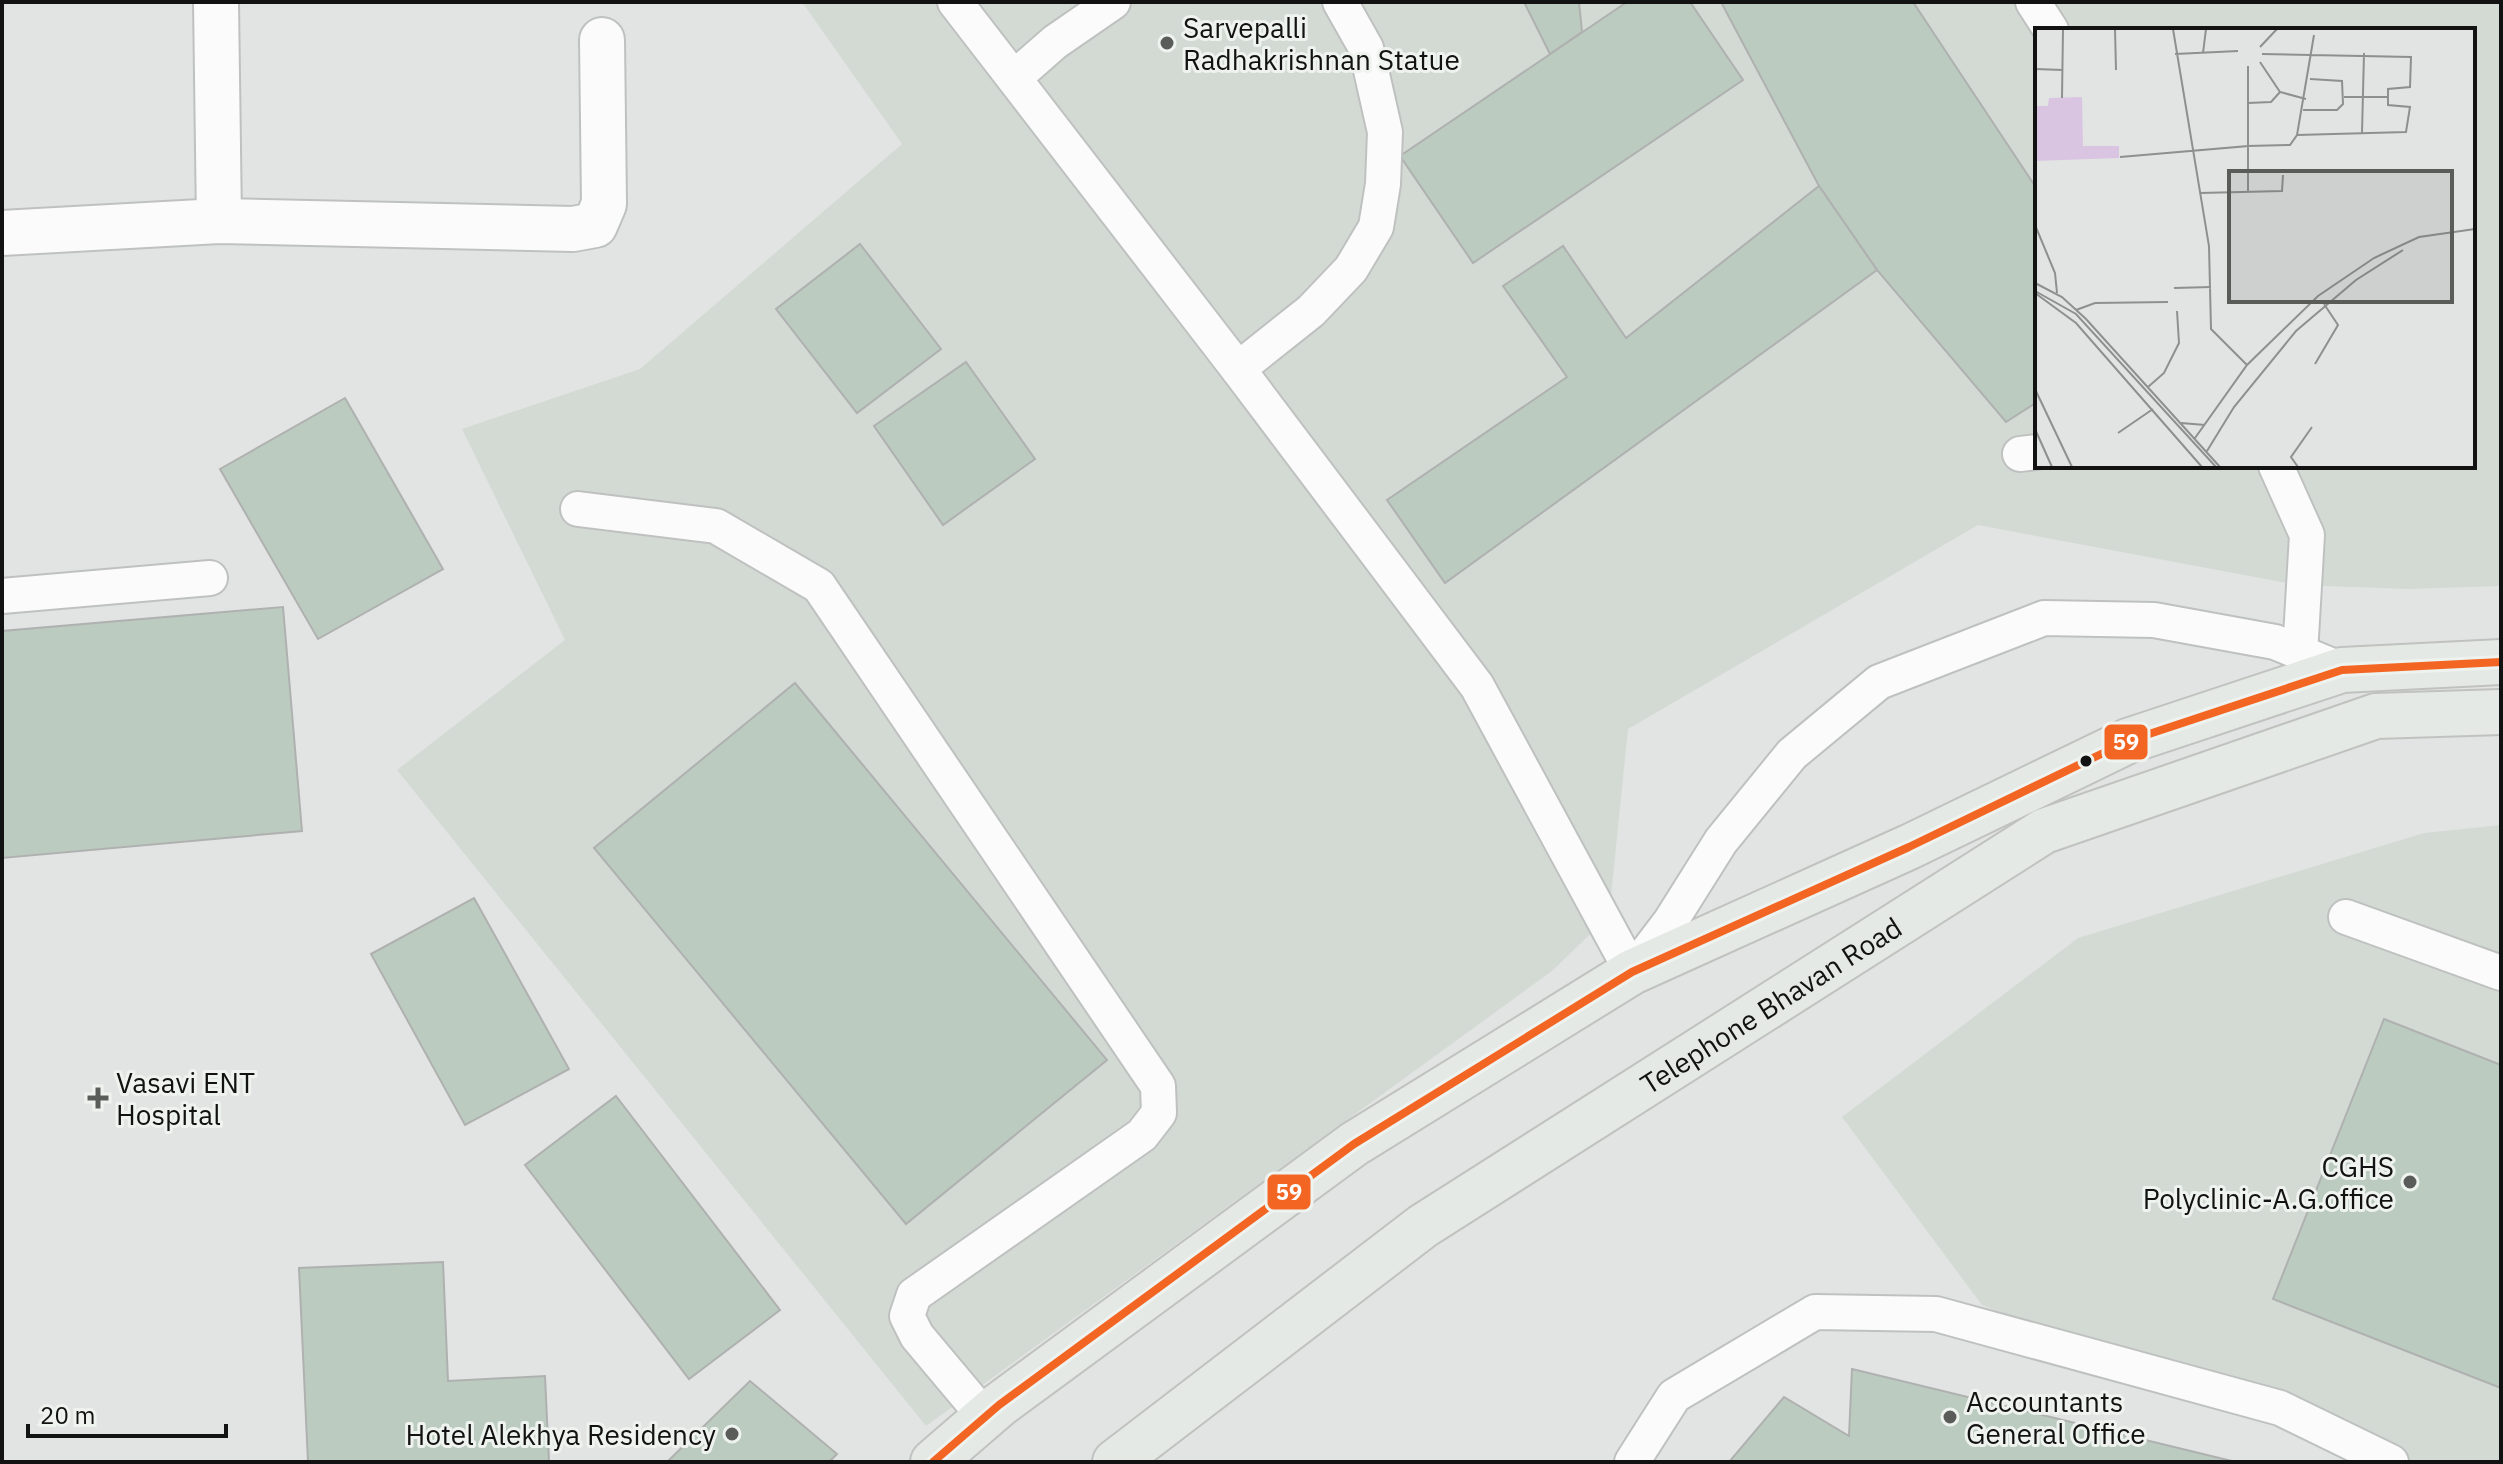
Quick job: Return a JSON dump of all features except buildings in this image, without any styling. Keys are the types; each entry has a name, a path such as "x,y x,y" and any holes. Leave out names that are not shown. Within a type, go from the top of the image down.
{"main road":[{"path":"933,1462 985,1417 1354,1144 1632,972 1909,847 2128,741 2342,670 2501,662"},
{"name":"Telephone Bhavan Road","path":"1115,1462 1423,1226 2044,831 2376,716 2501,712"}],"street":[{"path":"216,2 219,221"},
{"path":"2,233 219,221 573,229 595,225 604,204 602,40"}],"lane":[{"path":"955,2 1477,686 1632,972 1670,922 1721,841 1792,754 1879,682 2044,618 2154,620 2275,642 2342,670"},
{"path":"1014,78 1055,42 1113,2"},
{"path":"1238,369 1311,311 1351,269 1376,227 1383,184 1385,132 1366,48 1340,2"},
{"path":"2033,2 2050,28"},
{"path":"2277,468 2307,535 2300,654"},
{"path":"578,509 716,526 819,586 1158,1086 1159,1113 1142,1135 914,1295 907,1316 917,1336 985,1417"},
{"path":"2,596 210,578"},
{"path":"2346,917 2501,973"},
{"path":"1632,1462 1674,1396 1815,1312 1936,1314 2280,1408 2391,1462"}],"shaded area":[{"path":"802,2 2501,2 2501,586 2408,589 2297,585 1978,525 1628,729 1609,916 1552,971 926,1426 397,770 565,640 462,429 640,369 902,144"},
{"path":"2501,825 2501,1462 2377,1462 1982,1305 1842,1117 2078,938 2424,833"}],"transit line":[{"name":"59","path":"933,1462 999,1405 1354,1144 1632,972 1909,847 2128,741 2342,670 2501,662"}],"place":[{"name":"Sarvepalli Radhakrishnan Statue","path":"1167,43"},
{"name":"Vasavi ENT Hospital","path":"98,1098"},
{"name":"CGHS Polyclinic-A.G.office","path":"2410,1182"},
{"name":"Accountants General Office","path":"1950,1417"},
{"name":"Hotel Alekhya Residency","path":"732,1434"}]}
